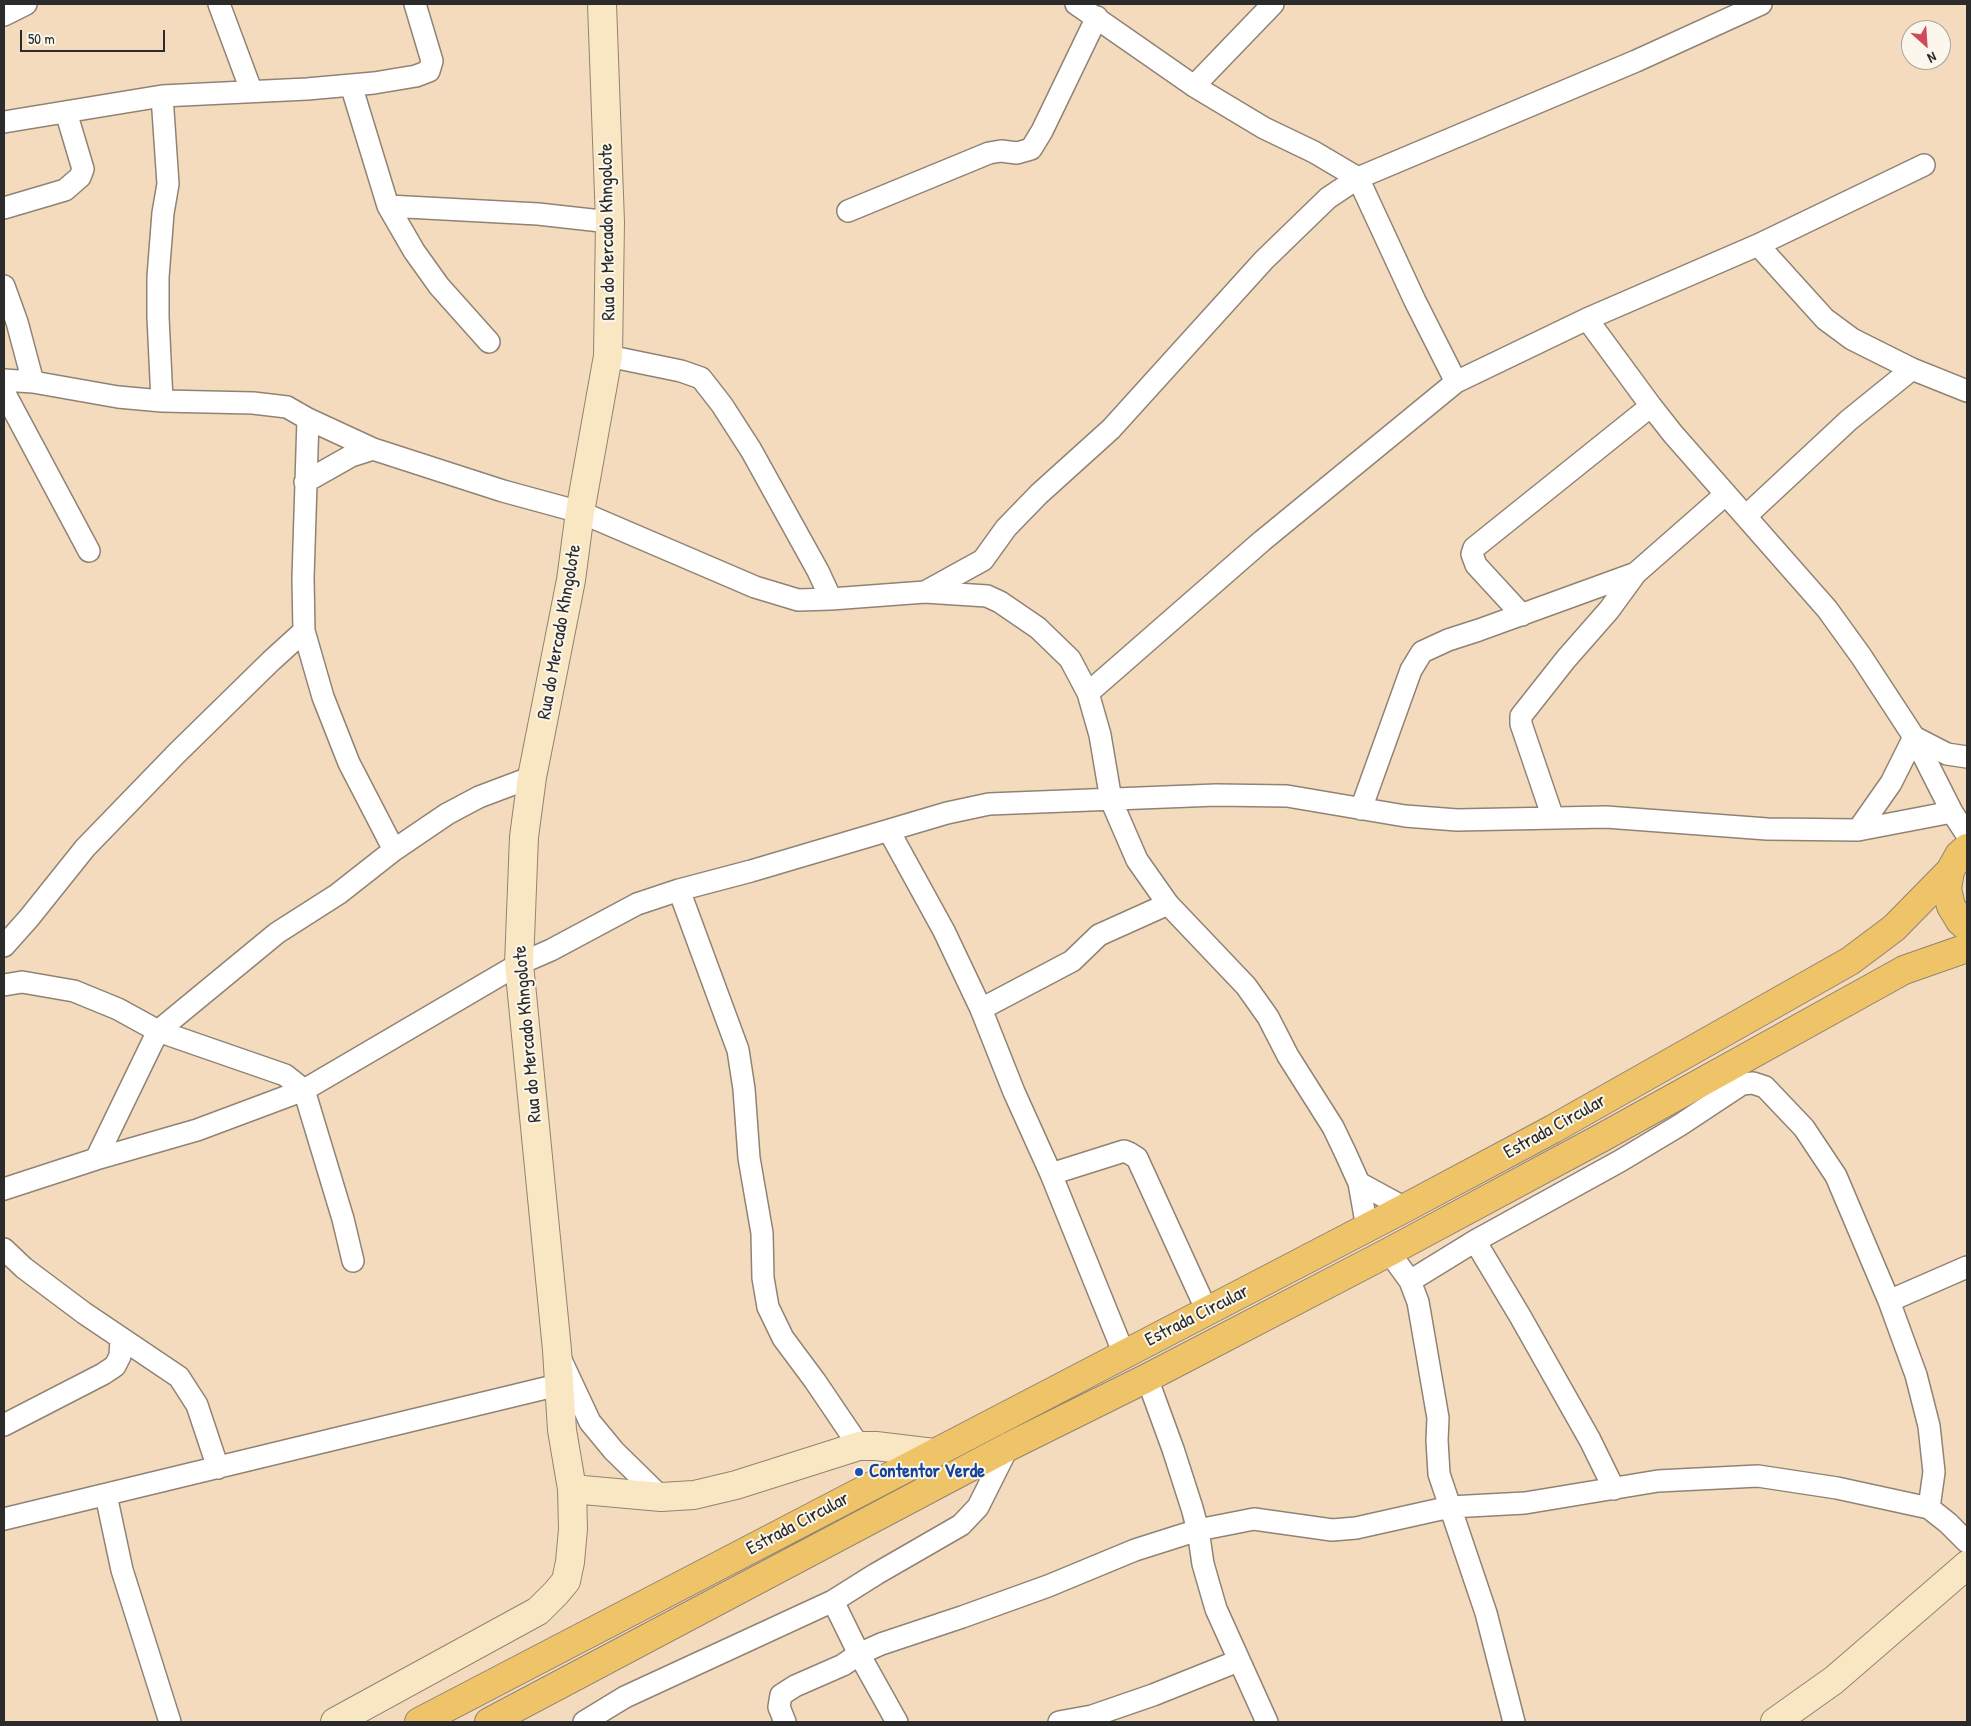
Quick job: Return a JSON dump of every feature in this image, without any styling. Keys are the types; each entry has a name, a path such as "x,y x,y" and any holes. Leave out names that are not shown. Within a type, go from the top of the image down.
{"main road":[{"name":"Estrada Circular","path":"419,1722 1367,1228 1553,1129 1850,961 1894,928 1950,871 1959,855 1967,848"},
{"path":"1950,871 1947,889 1951,906 1960,921 1967,927"},
{"name":"Estrada Circular","path":"489,1722 1008,1447 1148,1378 1389,1252 1601,1138 1904,970 1967,948"}],"street":[{"path":"4,15 26,4"},
{"path":"219,4 252,90"},
{"path":"4,122 162,96 252,90 307,89 416,76 429,71 432,61 415,4"},
{"name":"Rua do Mercado Khngolote","path":"335,1722 419,1674 538,1611 566,1581 570,1562 574,1529 572,1489 562,1430 557,1350 519,964 524,837 532,778 571,580 580,512 608,356 610,222 602,4"},
{"path":"1076,4 1194,86 1264,128 1314,152 1358,178 1415,301 1456,382"},
{"path":"1194,86 1273,4"},
{"path":"925,592 982,560 1006,528 1039,494 1111,429 1264,260 1328,198 1358,178 1636,61 1761,4"},
{"path":"848,211 989,153 1001,151 1017,154 1030,148 1042,131 1097,17"},
{"path":"351,85 388,206 414,251 439,286 489,342"},
{"path":"162,96 168,184 163,213 158,276 162,402"},
{"path":"4,208 64,190 80,177 83,170 66,112"},
{"path":"1088,693 1262,542 1456,382 1587,319 1758,245 1924,165"},
{"path":"388,206 538,214 610,222"},
{"path":"1758,245 1824,319 1852,340 1912,369 1967,391"},
{"path":"4,286 17,322 33,382"},
{"path":"1587,319 1651,406 1827,609 1861,656 1914,737 1952,812 1967,835"},
{"path":"608,356 681,371 701,378 722,405 751,450 818,571 831,599"},
{"path":"1746,516 1849,420 1912,369"},
{"path":"4,380 33,382 118,397 162,402 253,403 287,408 373,449 503,491 580,512 755,587 798,600 925,592 987,596 1000,602 1038,628 1070,659 1088,693 1100,735 1111,800 1137,860 1168,904 1239,979 1268,1017 1288,1056 1333,1127 1359,1183 1367,1228"},
{"path":"4,392 89,550"},
{"path":"1522,615 1476,565 1472,554 1474,548 1651,406"},
{"path":"308,419 305,482 304,630 323,697 349,763 394,850"},
{"path":"305,482 351,456 373,449"},
{"path":"1553,818 1521,724 1521,716 1566,659 1609,610 1636,574 1726,494"},
{"path":"982,560 987,596"},
{"path":"1360,808 1411,670 1422,652 1448,640 1636,574"},
{"path":"4,946 85,848 184,746 304,630"},
{"path":"1914,737 1947,754 1967,757"},
{"path":"1858,830 1891,783 1914,737"},
{"path":"96,1159 158,1031 276,933 338,894 394,850 447,814 479,797 532,778"},
{"path":"4,1189 96,1159 197,1130 304,1090 519,964 551,950 637,904 679,890 889,832 946,813 989,804 1216,795 1287,796 1405,816 1457,820 1606,816 1767,829 1858,830 1952,812"},
{"path":"889,832 944,931 981,1009 1124,1354"},
{"path":"679,890 738,1050 744,1089 749,1158 762,1233 763,1278 768,1307 783,1338 859,1446"},
{"path":"981,1009 1072,961 1099,935 1168,904"},
{"path":"4,985 22,982 74,991 118,1009 158,1031 285,1075 304,1090 338,1201 353,1261"},
{"path":"1410,1281 1475,1241 1620,1161 1680,1125 1742,1084 1753,1083 1765,1087 1776,1096 1804,1128 1836,1176 1889,1301 1916,1375 1929,1426 1934,1472 1929,1508"},
{"path":"1051,1174 1124,1151 1136,1158 1207,1311"},
{"path":"1359,1183 1405,1208"},
{"path":"1475,1241 1590,1440 1614,1488"},
{"path":"4,1249 24,1268 121,1339 144,1352 179,1377 197,1405 218,1468"},
{"path":"1389,1252 1410,1281 1418,1302 1438,1418 1439,1474 1486,1613 1514,1722"},
{"path":"1889,1301 1967,1267"},
{"path":"4,1425 115,1366 120,1356 121,1339"},
{"path":"557,1350 590,1422 614,1451 662,1497"},
{"path":"1148,1378 1174,1449 1198,1530 1203,1564 1216,1609 1267,1722"},
{"path":"4,1519 558,1385"},
{"path":"572,1489 662,1497 694,1495 736,1485 859,1446 876,1446 934,1453"},
{"path":"584,1722 625,1697 833,1601 876,1574 961,1526 978,1507 1008,1447"},
{"path":"785,1722 779,1707 781,1694 843,1665 859,1654 881,1644 1048,1586 1135,1550 1198,1530 1254,1519 1332,1530 1356,1528 1450,1507 1525,1503 1658,1481 1758,1476 1837,1488 1929,1508 1967,1542"},
{"path":"106,1495 122,1570 170,1722"},
{"path":"1775,1722 1834,1680 1967,1565"},
{"path":"833,1601 859,1654 898,1722"},
{"path":"1060,1722 1092,1716 1154,1696 1238,1661"}],"place":[{"name":"Contentor Verde","path":"859,1472"}]}
